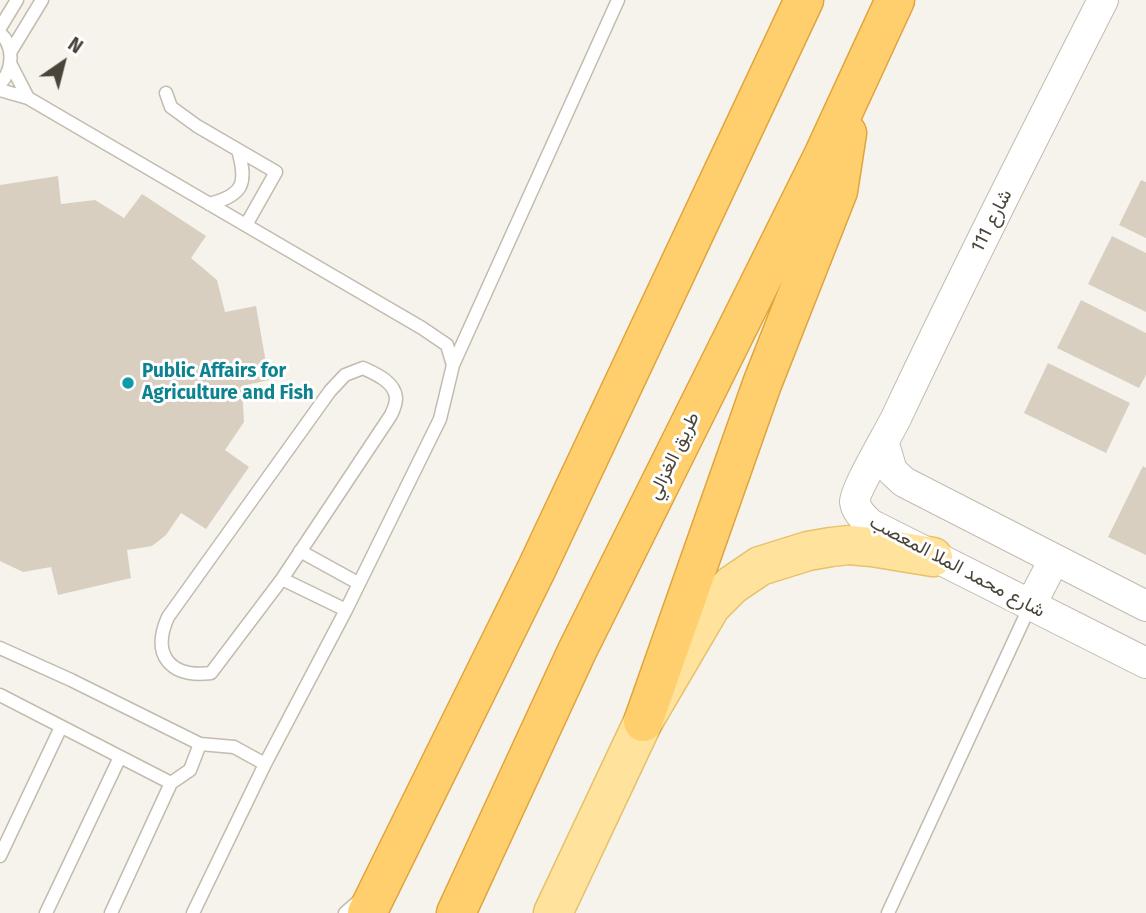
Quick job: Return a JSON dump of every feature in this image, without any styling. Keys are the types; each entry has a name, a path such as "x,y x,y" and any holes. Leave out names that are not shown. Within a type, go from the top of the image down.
{"highway":[{"path":"375,897 543,555 804,0"},
{"name":"طريق الغزالي","path":"456,913 577,651 853,92 895,0"},
{"path":"643,722 762,384 838,191 853,92"}],"main road":[{"path":"552,913 643,722 711,606 732,586 760,566 808,551 849,545 933,557"}],"street":[{"name":"شارع 111","path":"884,444 953,298 1103,0"},
{"name":"شارع محمد الملا المعصب","path":"884,444 858,491 855,502 859,512 870,524 1146,663"},
{"path":"884,444 892,471 904,482 1146,606"},
{"path":"1030,606 1054,560"}],"lane":[{"path":"17,0 0,30 10,51 11,65 29,98"},
{"path":"10,51 42,0"},
{"path":"193,913 265,764 346,610 440,419 453,365 618,0"},
{"path":"0,84 6,78 11,65"},
{"path":"0,90 29,98 422,328 447,345 453,365"},
{"path":"166,93 171,107 197,126 276,172 246,225"},
{"path":"209,204 226,200 240,187 244,174 238,150"},
{"path":"363,368 379,375 390,386 396,398 391,415 282,579 211,673 184,673 176,670 164,656 161,633 168,617 330,391 345,375 363,368"},
{"path":"300,551 358,583"},
{"path":"282,579 346,610"},
{"path":"888,913 1030,606"},
{"path":"0,648 200,744 234,747 265,764"},
{"path":"1,699 171,783"},
{"path":"0,856 61,727"},
{"path":"111,913 171,783 190,770 200,744"},
{"path":"46,913 120,757"},
{"path":"345,913 375,897"}],"building":[{"name":"Public Affairs for Agriculture and Fish","path":"58,176 61,204 95,200 124,218 142,194 206,236 191,258 217,280 225,312 256,306 269,380 242,386 244,422 225,450 249,467 206,529 181,513 166,535 152,546 127,550 131,578 58,595 51,567 23,572 0,561 0,185"},
{"path":"1141,180 1146,182 1146,238 1119,225"},
{"path":"1112,236 1146,253 1146,312 1088,284"},
{"path":"1081,300 1146,333 1146,375 1139,388 1057,348"},
{"path":"1048,363 1130,403 1106,453 1024,413"},
{"path":"1143,466 1146,468 1146,555 1108,537"}],"place":[{"name":"Public Affairs for Agriculture and Fish","path":"128,383"}]}
